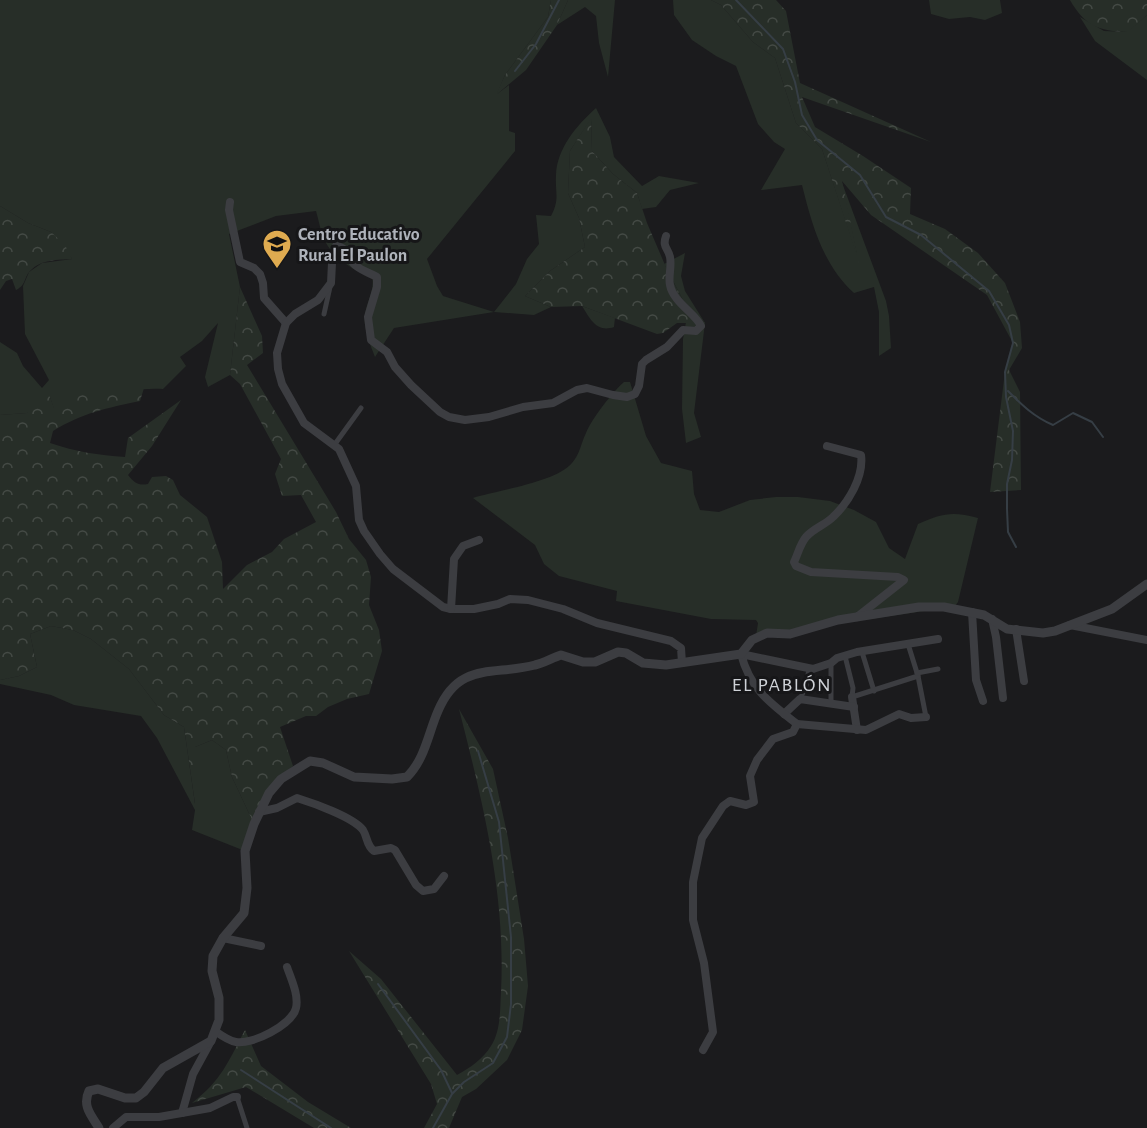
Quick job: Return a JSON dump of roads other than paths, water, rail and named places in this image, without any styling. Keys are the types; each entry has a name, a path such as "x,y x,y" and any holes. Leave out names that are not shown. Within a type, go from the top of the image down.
{"street":[{"path":"230,202 229,210 240,262 254,268 260,274 264,298 286,323"},
{"path":"324,314 331,283 334,251 339,245 345,249 353,263 363,271 377,277 377,287 368,317 371,339 387,351 395,368 440,412 449,417 474,419 553,402 570,393 587,388 627,397 635,394 639,386 642,364 646,360 667,347 679,332 696,331 701,326 680,303 670,285 670,255 663,242 666,236"},
{"path":"331,283 318,300 295,314 286,323 277,353 278,369 282,384 304,423 316,434 335,444 344,458 356,486 359,520 374,546 393,569 428,594 435,602 452,609 474,609 510,599 528,600 563,609 597,623 671,641 681,648 682,663"},
{"path":"335,444 361,408"},
{"path":"827,446 861,455 860,471 853,490 843,506 803,542 794,562 796,566 811,573 887,576 904,580 856,618"},
{"path":"452,609 454,559 463,546 479,540"},
{"path":"741,654 752,640 768,633 803,632 820,624 919,607 944,607 972,612 992,619 1007,629 1043,633 1055,631 1068,624 1112,609 1147,585"},
{"path":"972,612 976,680 983,701"},
{"path":"992,619 1003,698"},
{"path":"1068,624 1092,631 1104,630 1147,640"},
{"path":"1016,629 1024,681"},
{"path":"182,1113 193,1074 211,1041 219,1020 219,998 212,971 213,956 223,938 245,910 247,888 245,851 268,793 280,779 310,761 323,763 354,777 392,779 407,777 417,767 423,755 427,738 445,694 461,680 485,671 536,665 561,654 583,663 595,662 618,652 626,653 643,663 660,665 741,654 809,669 831,663 837,658 862,652 938,639"},
{"path":"741,654 745,671 761,695 797,724 857,730 870,729 899,714 911,718 926,717 908,644"},
{"path":"862,652 874,691"},
{"path":"845,656 854,688 852,697 857,730"},
{"path":"831,663 831,704"},
{"path":"784,714 800,699 807,686 809,669"},
{"path":"852,697 938,669"},
{"path":"800,699 854,707"},
{"path":"703,1050 713,1032 704,963 693,920 693,882 702,838 723,806 730,801 746,805 754,802 750,776 757,760 773,739 793,732 797,724"},
{"path":"259,812 277,808 297,798 317,804 357,824 364,832 369,848 374,851 395,850 423,891 434,889 444,876"},
{"path":"223,938 261,946"},
{"path":"215,1031 235,1042 244,1042 259,1038 281,1026 293,1015 296,1007 294,987 287,967"},
{"path":"99,1128 86,1103 89,1091 98,1089 125,1098 136,1098 144,1092 163,1068 211,1041"},
{"path":"112,1128 126,1117 159,1117 210,1108 233,1097 237,1097 247,1128"}],"waterway":[{"path":"515,71 536,44 559,0"},
{"path":"736,0 783,49 795,82 802,115 817,140 860,175 886,217 921,235 989,291 1009,325 1013,343 1005,372 1006,397 1013,431 1012,460 1007,484 1007,509 1008,532 1016,547"},
{"path":"1008,391 1046,422 1053,425 1073,413 1092,422 1103,437"},
{"path":"433,1128 452,1094 464,1082 493,1063 507,1037 511,1004 511,937 499,822 478,751"},
{"path":"378,984 441,1070 452,1093"},
{"path":"241,1070 331,1128"}],"place":[{"name":"Centro Educativo Rural El Paulon","path":"277,270"}],"district":[{"name":"EL PABLÓN","path":"782,684"}]}
